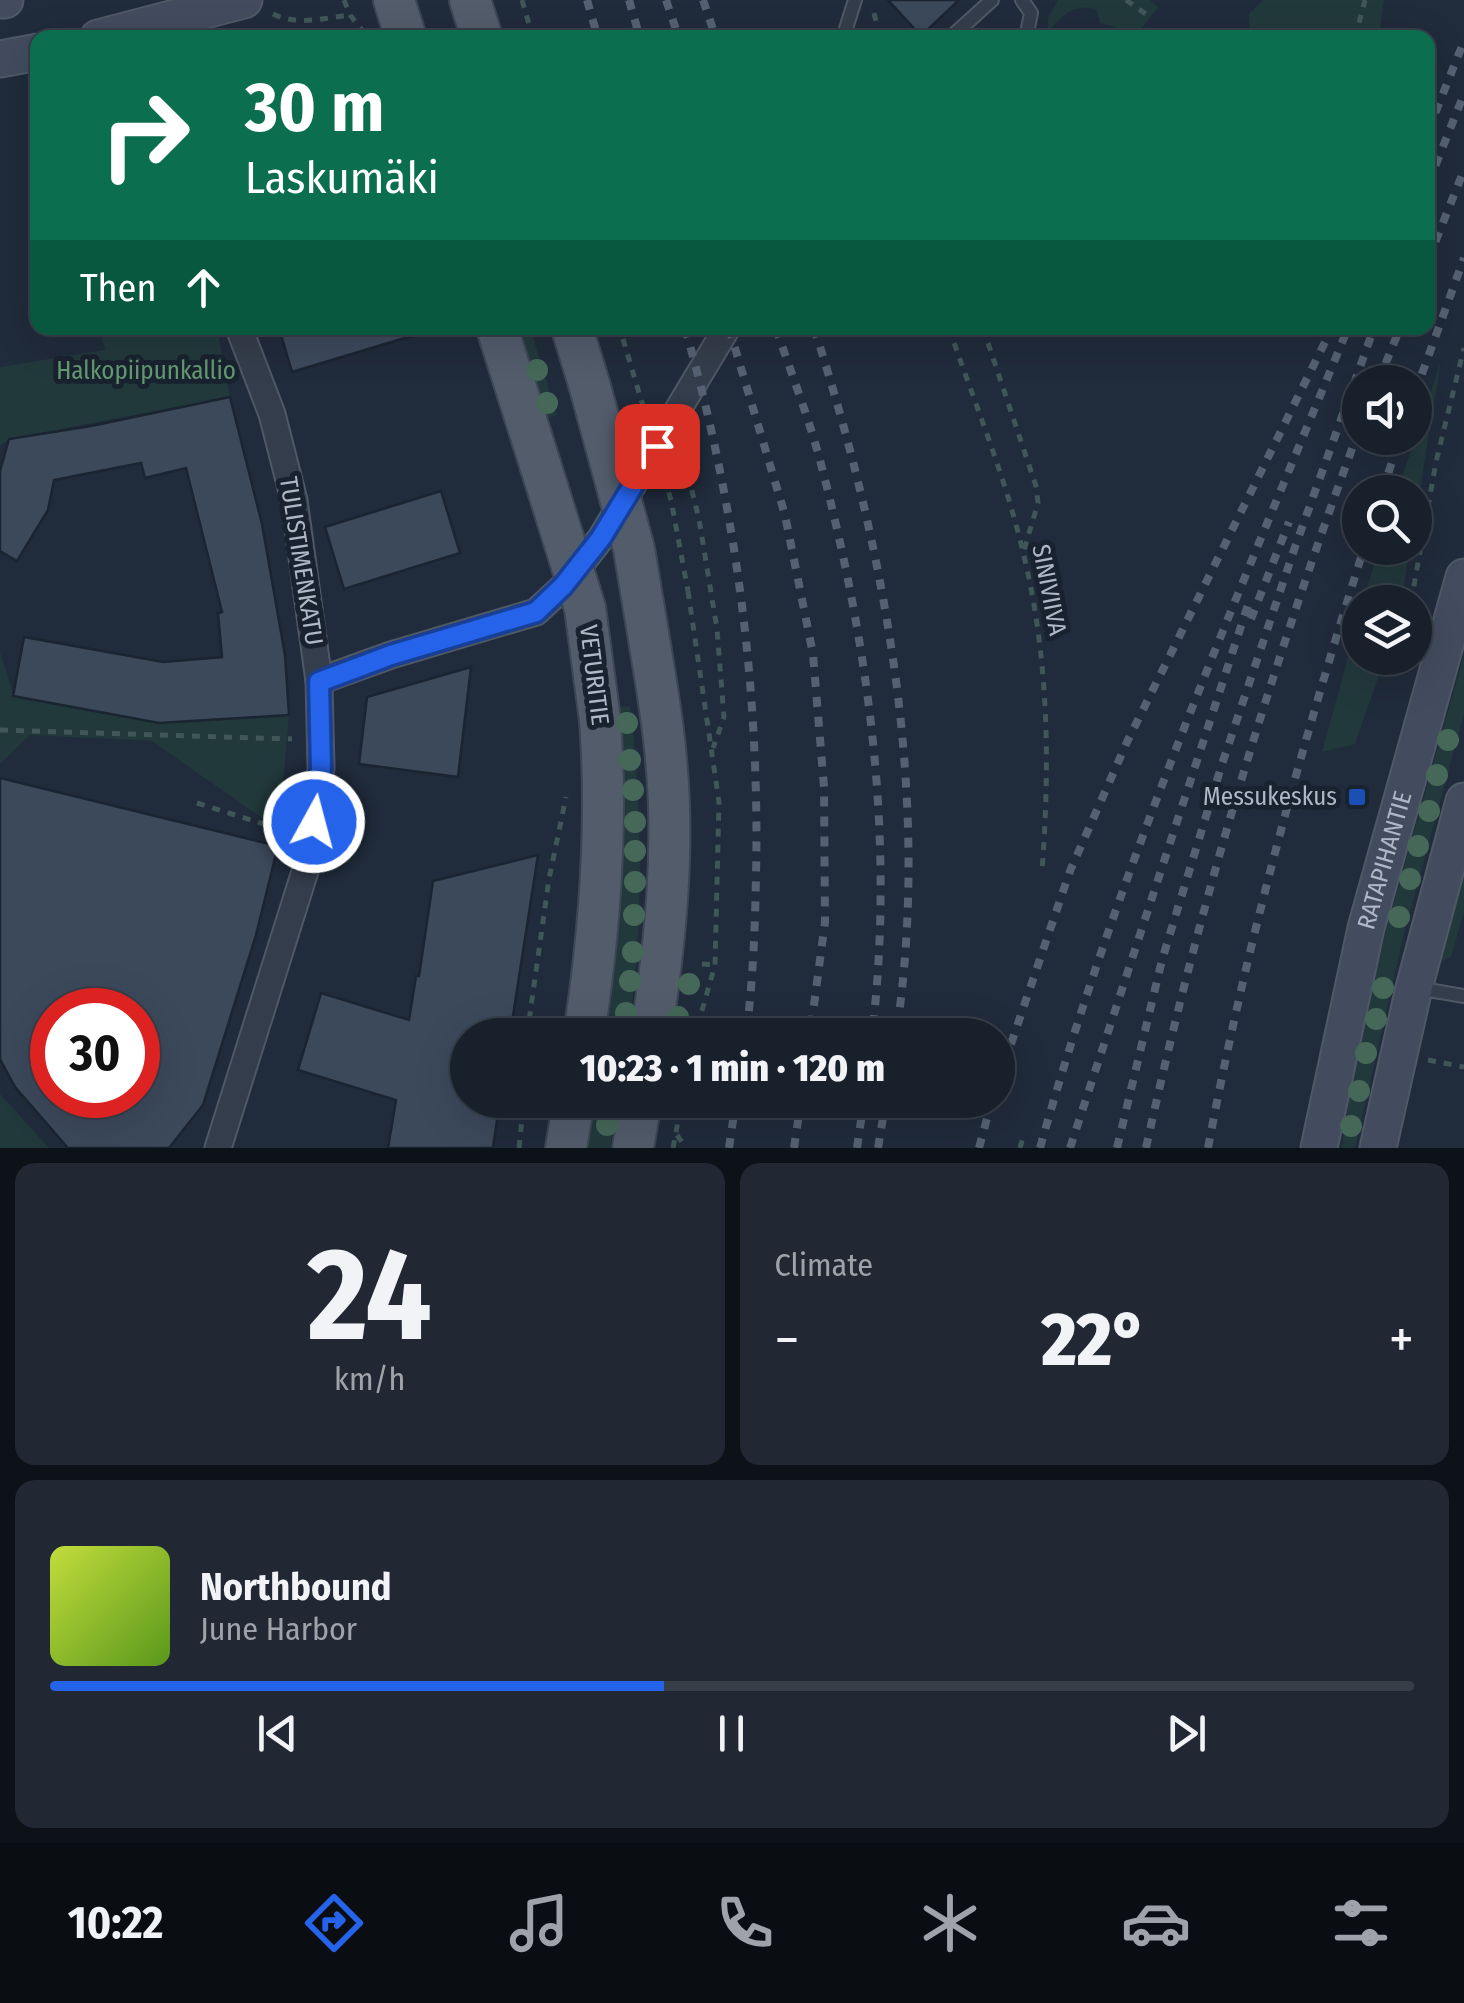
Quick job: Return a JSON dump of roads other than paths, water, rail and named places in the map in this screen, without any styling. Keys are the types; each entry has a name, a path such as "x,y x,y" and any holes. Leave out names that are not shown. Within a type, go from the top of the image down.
{"main road":[{"path":"129,30 244,0"},
{"path":"394,0 403,30"},
{"path":"470,0 479,30"},
{"path":"0,59 30,53"},
{"name":"VETURITIE","path":"499,335 585,608 600,720 606,790 604,864 586,1018"},
{"path":"574,335 634,549 666,760 669,832 665,911 653,1018"},
{"name":"RATAPIHANTIE","path":"1319,1148 1366,928 1464,577"},
{"path":"1378,1148 1414,988 1464,802"},
{"path":"566,1148 571,1118"}],"street":[{"name":"TULISTIMENKATU","path":"218,1148 312,849 321,768 319,682 294,500 272,414 242,335"},
{"path":"319,682 391,655 536,612 563,586 601,538 723,335"}],"lane":[{"path":"846,30 855,0"},
{"path":"959,30 992,0"},
{"path":"1022,0 1030,13 1027,30"},
{"path":"1414,988 1464,996"}],"railway":[{"path":"587,0 596,30"},
{"path":"629,0 638,30"},
{"path":"666,0 676,30"},
{"path":"703,0 713,30"},
{"path":"1435,114 1464,41"},
{"path":"1435,166 1464,94"},
{"path":"1435,242 1464,170"},
{"path":"1425,365 1464,258"},
{"path":"687,335 731,530 749,668 756,876 748,1018"},
{"path":"731,335 785,515 813,654 824,787 825,922 812,1018"},
{"path":"778,335 821,464 865,676 874,747 881,891 873,1018"},
{"path":"816,335 862,499 896,677 908,857 906,947 898,1018"},
{"path":"1015,1032 1070,871 1127,742 1329,335"},
{"path":"1040,1148 1071,1043 1143,836 1345,335"},
{"path":"1117,1148 1162,960 1222,764 1371,335"},
{"path":"1385,365 1397,335"},
{"path":"1146,1148 1190,964 1240,784 1350,455"},
{"path":"1388,475 1394,455"},
{"path":"1251,619 1289,522"},
{"path":"1208,1148 1277,845 1359,565"},
{"path":"1070,1148 1248,605"},
{"path":"729,1148 733,1118"},
{"path":"794,1148 798,1118"},
{"path":"857,1148 861,1118"},
{"path":"878,1148 883,1118"},
{"path":"979,1148 987,1118"}],"place":[{"name":"Messukeskus","path":"1357,797"}],"park label":[{"name":"Halkopiipunkallio","path":"146,371"}]}
